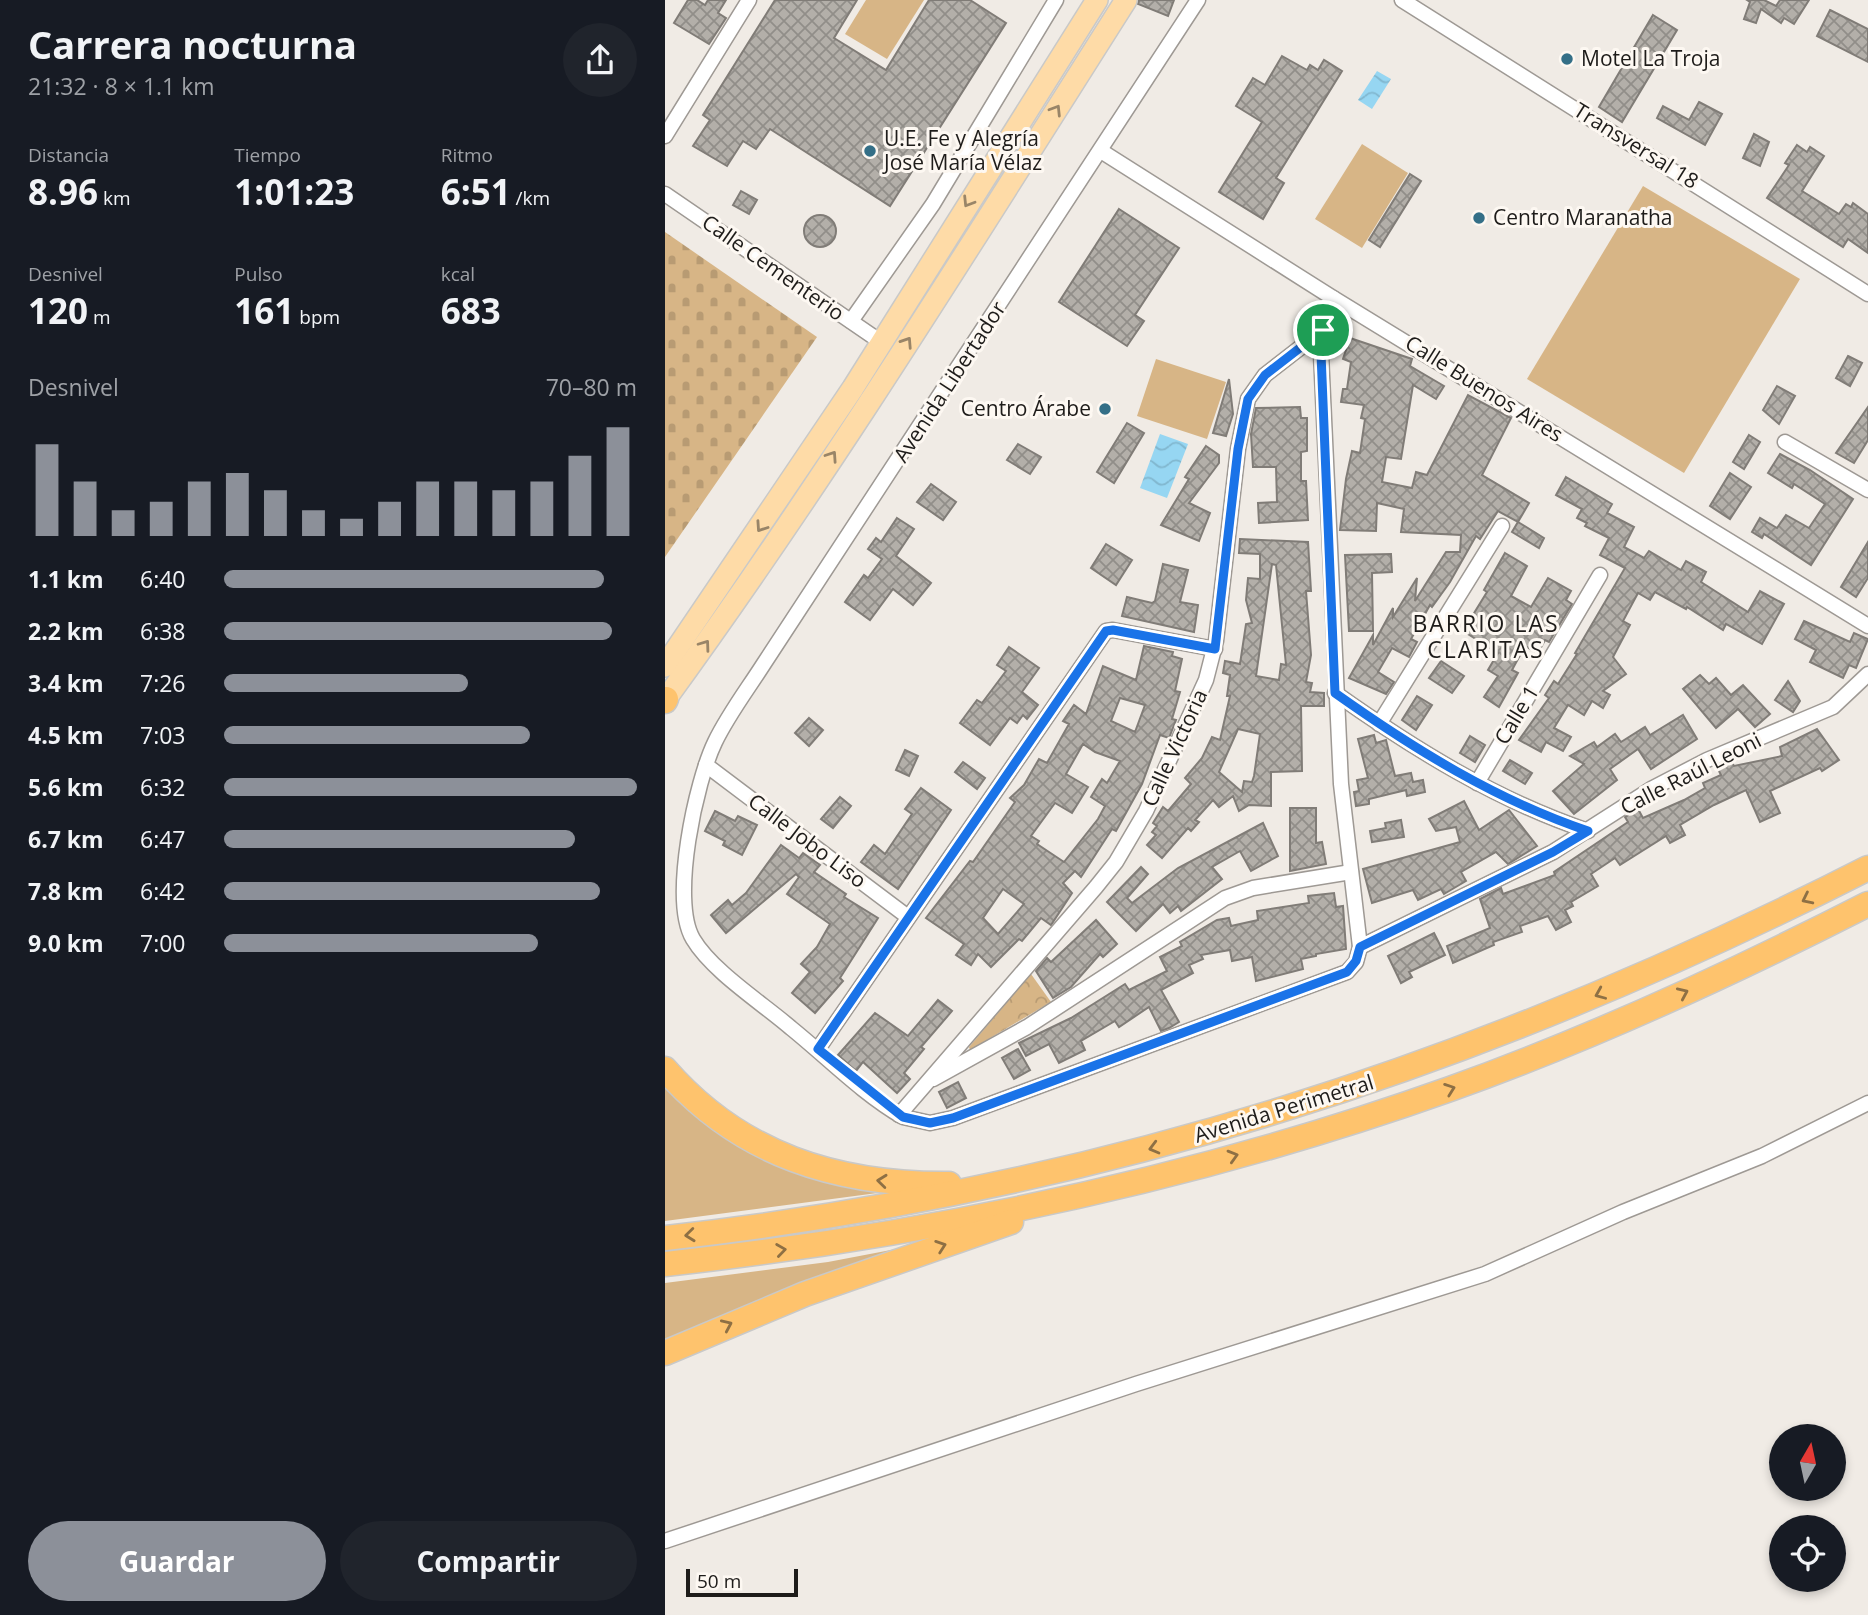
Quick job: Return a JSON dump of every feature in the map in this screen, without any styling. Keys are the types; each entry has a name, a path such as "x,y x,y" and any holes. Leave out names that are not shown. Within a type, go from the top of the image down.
{"highway":[{"name":"Avenida Perimetral","path":"665,1238 826,1217 1023,1180 1209,1133 1441,1058 1532,1023 1691,954 1868,868"},
{"name":"Avenida Perimetral","path":"665,1265 831,1243 1119,1186 1344,1125 1452,1088 1660,1003 1868,904"},
{"path":"665,1069 686,1093 733,1131 814,1167 878,1181 922,1184 1023,1180"},
{"path":"665,1353 741,1319 817,1290 1119,1186"}],"main road":[{"path":"665,666 715,597 881,342 1097,0"},
{"path":"665,700 717,629 870,400 1126,0"}],"street":[{"path":"665,136 749,0"},
{"path":"851,321 933,204 1056,0"},
{"name":"Avenida Libertador","path":"899,1115 723,971 698,945 689,930 685,904 686,866 696,801 716,740 763,665 1198,0"},
{"name":"Transversal 18","path":"1402,0 1868,294"},
{"name":"Calle Buenos Aires","path":"1101,151 1333,298 1868,626"},
{"name":"Calle Cementerio","path":"665,194 881,342"},
{"path":"899,1115 913,1121 930,1123 953,1118 1113,1061 1347,972 1356,961 1360,947 1335,693 1322,381 1323,330 1333,298"},
{"name":"Calle Victoria","path":"899,1115 1116,862 1146,811 1197,703 1215,649 1238,449 1248,399 1265,375 1323,330"},
{"path":"1785,442 1868,490"},
{"path":"1379,724 1502,526"},
{"name":"Calle 1","path":"1477,783 1599,575"},
{"path":"818,1049 1106,631 1113,630 1215,649"},
{"name":"Calle Raúl Leoni","path":"1360,947 1553,852 1653,788 1695,766 1833,707 1868,674"},
{"path":"1335,693 1379,724 1477,783 1548,818 1588,831"},
{"name":"Calle Jobo Liso","path":"706,765 908,917"},
{"path":"926,1083 1027,1027 1225,898 1253,888 1351,872"},
{"path":"665,1541 1136,1384 1485,1274 1623,1212 1762,1156 1868,1103"}],"green space":[{"path":"866,0 924,0 887,59 845,34"},
{"path":"1362,144 1408,173 1362,248 1315,219"},
{"path":"1643,186 1800,279 1684,473 1527,379"},
{"path":"665,232 817,337 665,557"},
{"path":"1156,359 1226,382 1207,439 1137,416"},
{"path":"1031,974 1051,1002 970,1050 969,1047"},
{"path":"665,1079 681,1097 885,1192 665,1221"},
{"path":"917,1245 665,1346 665,1283 828,1262"}],"water":[{"path":"1377,71 1391,79 1372,109 1358,100"},
{"path":"1160,434 1188,444 1167,498 1140,488"}],"building":[{"path":"688,0 697,0 705,5 708,0 726,0 718,13 726,18 709,44 674,23"},
{"name":"U.E. Fe y Alegría José María Vélaz","path":"775,0 857,0 834,38 886,70 929,0 970,0 1006,23 890,206 770,129 756,149 743,141 727,166 693,146 710,120 703,115"},
{"path":"1139,0 1174,0 1168,16 1138,4"},
{"path":"1747,0 1764,0 1776,6 1780,0 1809,0 1794,24 1784,18 1781,23 1761,9 1756,23 1744,19 1750,2"},
{"path":"1830,10 1868,29 1868,62 1817,36"},
{"path":"1653,15 1677,30 1622,122 1599,107"},
{"path":"1282,56 1307,70 1310,65 1318,70 1324,60 1342,71 1276,178 1284,183 1263,219 1219,192 1262,122 1236,106 1253,78 1265,85"},
{"path":"1699,102 1722,114 1705,145 1657,118 1663,106 1689,120"},
{"path":"1754,134 1769,142 1760,166 1743,158"},
{"path":"1797,145 1807,152 1810,147 1824,156 1802,191 1839,214 1846,204 1851,207 1853,203 1868,214 1868,253 1848,239 1843,247 1767,198 1789,165 1785,163"},
{"path":"1410,174 1421,181 1380,247 1369,240"},
{"path":"741,191 757,200 749,214 733,205"},
{"path":"1119,209 1179,248 1135,315 1144,321 1127,346 1059,302"},
{"path":"820,215 832,219 836,231 832,243 820,247 808,243 804,231 808,219"},
{"path":"1350,338 1412,359 1410,366 1444,386 1436,399 1413,385 1401,459 1386,457 1382,482 1412,488 1416,472 1427,475 1468,395 1511,418 1482,475 1529,503 1518,522 1498,511 1480,539 1476,536 1450,582 1432,607 1430,605 1411,639 1417,642 1409,657 1392,648 1378,672 1394,682 1386,694 1349,678 1373,635 1373,645 1393,608 1393,617 1417,578 1415,601 1446,552 1460,552 1461,535 1401,532 1404,509 1377,503 1376,531 1340,530 1352,451 1360,453 1365,419 1361,418 1364,405 1341,402 1343,389 1347,389 1351,362 1343,359"},
{"path":"1848,356 1862,363 1850,386 1836,378"},
{"path":"1229,379 1233,414 1226,436 1213,433"},
{"path":"1777,386 1795,396 1779,424 1763,410"},
{"path":"1300,407 1301,418 1307,418 1307,451 1301,452 1301,481 1306,481 1308,520 1259,523 1258,503 1277,502 1276,467 1253,467 1251,434 1256,408"},
{"path":"1868,407 1868,440 1854,463 1836,453"},
{"path":"1127,423 1144,433 1114,483 1097,472"},
{"path":"1749,435 1760,442 1744,469 1733,462"},
{"path":"1018,444 1041,457 1030,474 1007,460"},
{"path":"1206,446 1219,455 1219,463 1189,503 1210,513 1199,541 1161,525 1189,479 1185,477"},
{"path":"1780,454 1810,470 1853,499 1811,565 1764,534 1762,538 1752,532 1760,518 1777,528 1786,515 1809,528 1825,504 1794,484 1792,488 1768,473"},
{"path":"1730,473 1751,487 1730,519 1710,506"},
{"path":"1566,477 1612,504 1607,513 1634,527 1624,547 1644,558 1649,551 1681,570 1686,561 1706,572 1701,582 1748,612 1760,591 1784,604 1762,644 1726,624 1723,630 1687,607 1686,609 1655,592 1650,600 1638,593 1623,621 1630,625 1613,657 1626,674 1603,691 1610,695 1603,708 1592,701 1584,715 1568,705 1554,728 1571,737 1563,751 1546,742 1541,752 1519,740 1549,698 1545,695 1554,681 1558,684 1577,654 1575,653 1625,568 1600,555 1609,538 1585,526 1587,523 1577,518 1582,509 1556,495"},
{"path":"931,484 956,502 943,520 917,502"},
{"path":"897,518 914,529 896,556 931,583 913,605 893,589 870,620 845,602 864,575 868,578 882,559 868,549 876,538 881,542"},
{"path":"1518,522 1544,538 1539,548 1512,532"},
{"path":"1240,539 1308,542 1311,591 1306,591 1311,655 1306,682 1312,683 1310,692 1324,693 1324,706 1301,706 1302,771 1271,772 1271,806 1249,805 1239,811 1233,796 1219,807 1213,800 1195,820 1199,822 1191,831 1188,828 1162,858 1147,845 1156,835 1152,832 1157,826 1153,823 1163,807 1168,811 1191,784 1185,778 1202,758 1212,737 1220,740 1230,696 1227,696 1230,675 1223,673 1225,661 1240,664 1246,624 1252,623 1246,600 1248,578 1260,579 1260,554 1239,553","holes":["1272,564 1276,565 1286,665 1281,664 1279,680 1256,676","1238,729 1260,734 1254,776 1252,782 1244,781 1242,792 1219,772"]},
{"path":"1868,542 1868,578 1856,597 1841,587"},
{"path":"1106,544 1132,560 1116,585 1091,568"},
{"path":"1505,553 1527,566 1511,596 1531,607 1548,578 1571,591 1566,600 1572,604 1549,642 1545,640 1538,653 1525,646 1512,670 1518,673 1499,707 1484,697 1498,676 1488,670 1498,653 1463,631 1487,592 1484,590"},
{"path":"1391,554 1392,572 1372,573 1373,631 1349,631 1345,555"},
{"path":"1163,564 1188,570 1180,602 1198,605 1194,632 1122,616 1127,597 1152,603 1155,601"},
{"path":"1804,621 1850,642 1854,633 1868,639 1856,668 1849,665 1843,678 1810,662 1816,650 1795,639"},
{"path":"1144,646 1173,652 1172,656 1182,659 1175,691 1180,692 1172,719 1176,720 1169,738 1160,735 1142,784 1116,831 1112,829 1081,877 1075,871 1063,883 1072,893 1051,925 1041,918 1022,941 1019,939 991,967 978,954 971,965 956,955 964,944 926,918 970,861 973,862 1015,802 1010,798 1024,785 1039,759 1047,763 1069,724 1063,721 1074,705 1086,714 1103,666 1136,680","holes":["1120,698 1145,705 1135,732 1111,721","1083,744 1095,752 1120,761 1107,783 1102,779 1091,797 1105,806 1098,819 1064,862 1037,844 1039,841 1031,836 1055,803 1072,813 1088,787 1066,774","1003,889 1024,904 998,934 983,918"]},
{"path":"1009,647 1039,668 1022,692 1038,705 1027,719 1023,715 1017,723 1010,718 990,745 960,723 977,700 982,703 1006,671 997,665"},
{"path":"1441,661 1464,676 1452,693 1429,678"},
{"path":"1700,675 1709,684 1716,678 1731,695 1743,685 1770,714 1755,727 1738,709 1716,728 1683,689"},
{"path":"1788,681 1800,701 1793,712 1775,700"},
{"path":"1417,696 1432,705 1416,730 1402,720"},
{"path":"1683,715 1697,739 1651,769 1638,749 1610,769 1617,780 1574,814 1553,791 1584,764 1570,756 1594,742 1597,747 1615,734 1621,742 1645,727 1650,735"},
{"path":"809,718 823,730 809,746 795,733"},
{"path":"1817,729 1839,760 1822,771 1820,768 1770,791 1780,813 1760,822 1746,790 1680,825 1685,835 1670,843 1666,836 1620,865 1615,858 1591,874 1598,886 1571,902 1573,906 1565,910 1571,922 1556,930 1548,916 1520,926 1522,932 1493,942 1494,945 1453,963 1447,946 1490,928 1480,899 1501,888 1503,894 1555,875 1554,872 1628,822 1625,817 1638,809 1643,818 1684,800 1705,788 1703,783 1721,775 1717,767 1731,761 1734,766 1782,756 1780,747"},
{"path":"1374,735 1376,743 1386,740 1395,776 1411,773 1413,782 1423,780 1425,792 1407,796 1406,790 1369,799 1369,804 1356,806 1354,792 1359,791 1357,780 1368,778 1358,739"},
{"path":"1470,736 1485,745 1475,762 1460,753"},
{"path":"905,750 918,756 909,776 896,770"},
{"path":"1510,760 1532,773 1525,784 1503,771"},
{"path":"963,762 985,778 977,789 955,772"},
{"path":"921,788 951,810 898,889 861,862 874,845 885,854 912,814 905,809"},
{"path":"840,797 851,806 833,828 821,819"},
{"path":"1464,801 1479,830 1509,810 1537,846 1508,864 1496,852 1461,872 1466,881 1444,894 1441,889 1418,900 1413,890 1372,903 1363,869 1460,842 1456,827 1436,831 1429,819"},
{"path":"1290,808 1316,808 1316,843 1322,842 1326,864 1290,871"},
{"path":"715,811 735,821 738,816 757,825 742,855 723,845 725,841 705,831"},
{"path":"1401,820 1404,837 1372,842 1370,831 1386,828 1385,823"},
{"path":"1263,823 1278,856 1251,871 1240,851 1212,867 1222,879 1181,911 1178,906 1170,913 1163,904 1136,931 1107,902 1141,867 1148,874 1127,898 1132,903 1178,868"},
{"path":"781,845 799,858 803,853 820,865 814,872 846,894 844,897 878,918 840,978 843,981 815,1013 792,993 810,972 801,964 817,947 830,924 787,894 799,877 796,874 726,933 711,915 728,900 732,905 746,893"},
{"path":"1334,893 1336,907 1343,906 1346,949 1301,959 1303,969 1256,981 1252,957 1232,961 1230,950 1201,955 1203,959 1189,965 1193,973 1161,990 1179,1022 1169,1028 1161,1031 1149,1007 1119,1027 1115,1021 1081,1041 1085,1050 1059,1063 1049,1044 1026,1056 1019,1043 1071,1018 1125,984 1129,990 1167,971 1160,957 1182,946 1180,942 1217,920 1229,918 1231,926 1258,920 1257,911 1309,903 1308,896"},
{"path":"1096,920 1117,944 1103,957 1100,954 1071,987 1053,998 1036,971 1047,958 1051,962"},
{"path":"1434,933 1445,955 1409,972 1412,977 1401,983 1388,956"},
{"path":"938,1000 952,1011 921,1047 924,1049 904,1073 910,1079 897,1093 863,1062 856,1071 838,1055 875,1013 908,1036"},
{"path":"1018,1049 1030,1070 1014,1079 1002,1058"},
{"path":"958,1082 966,1098 947,1108 939,1092"}],"place":[{"name":"Motel La Troja","path":"1567,59"},
{"name":"U.E. Fe y Alegría José María Vélaz","path":"870,151"},
{"name":"Centro Maranatha","path":"1479,218"},
{"name":"Centro Árabe","path":"1105,409"}],"district":[{"name":"BARRIO LAS CLARITAS","path":"1486,637"}],"route":[{"path":"1323,330 1321,354 1335,693 1408,744 1477,783 1548,818 1588,831 1553,852 1360,947 1356,961 1347,972 1113,1061 953,1118 930,1123 913,1121 893,1112 818,1049 1103,634 1108,629 1215,649 1238,449 1248,399 1265,375 1323,330"}]}
